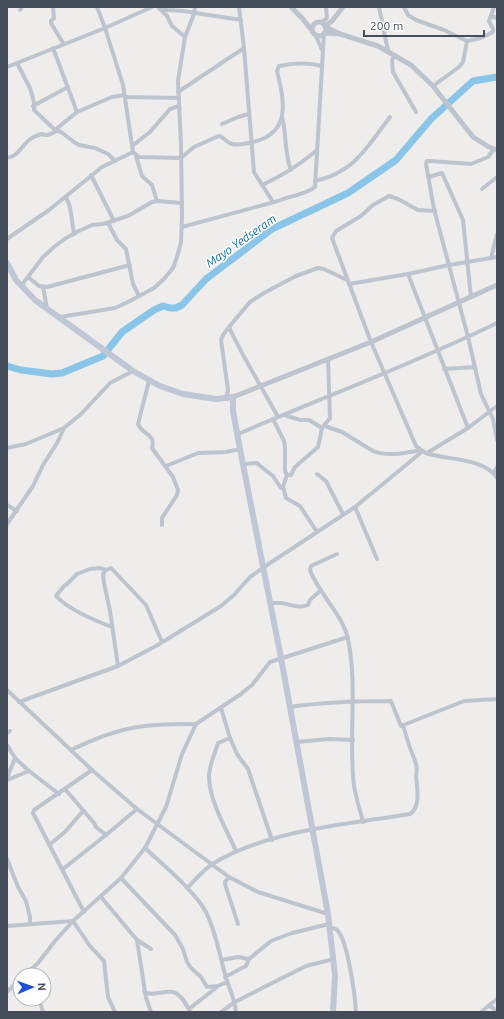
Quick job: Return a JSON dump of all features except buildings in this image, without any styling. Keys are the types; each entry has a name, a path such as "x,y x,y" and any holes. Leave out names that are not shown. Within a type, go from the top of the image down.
{"main road":[{"path":"7,263 16,280 35,300 121,363 149,381 183,394 205,398 226,399 234,397 234,411 240,449 271,603 330,926 335,975 333,1012"},
{"path":"226,399 234,411"}],"street":[{"path":"53,7 54,18 51,23 63,43"},
{"path":"97,7 105,28 125,96 134,154 142,176 152,185 157,201"},
{"path":"7,67 63,43 105,28 152,7"},
{"path":"158,7 167,16 172,26 185,37"},
{"path":"161,7 166,10 241,20"},
{"path":"60,317 115,308 154,288 173,268 177,257 182,227 178,92 179,66 185,37 194,14 195,7"},
{"path":"239,7 244,48 254,172 274,202"},
{"path":"292,7 314,33 320,35 324,33 340,34"},
{"path":"322,24 327,18 326,7"},
{"path":"322,51 312,28 332,21 343,7"},
{"path":"379,7 388,51"},
{"path":"404,7 408,15 416,20 444,30 467,42 481,38 493,32 489,21 494,7"},
{"path":"491,16 497,18"},
{"path":"302,18 322,24 340,34 378,46 411,65 433,86 473,137 495,149 488,157 471,164 428,162 426,164 435,211 468,337 481,394 484,404 493,419 497,440"},
{"path":"182,227 274,202 310,190 314,187 316,181 316,151 324,33 322,24"},
{"path":"433,86 459,67 463,62 467,42"},
{"path":"54,48 77,112"},
{"path":"178,92 244,48"},
{"path":"395,55 392,60 393,72 416,112"},
{"path":"17,62 30,88 34,102 34,110 56,130 74,142 79,145 95,148 108,154 115,161"},
{"path":"134,154 139,157 181,158 194,147 219,136 233,144 262,140 275,132 280,124 283,102 277,71 279,66 292,63 304,63 322,66"},
{"path":"33,106 68,87"},
{"path":"7,158 15,156 25,143 33,137 42,134 46,136 48,135 77,112 112,97 125,96 146,99 179,98"},
{"path":"132,146 150,132 170,109 179,106"},
{"path":"222,124 238,116 249,114"},
{"path":"281,117 285,132 288,163 291,170"},
{"path":"316,181 328,178 357,160 390,118"},
{"path":"262,185 291,170 316,151"},
{"path":"7,239 66,197 102,167 134,154"},
{"path":"429,177 442,173 463,220 471,297"},
{"path":"91,175 114,221"},
{"path":"482,189 497,177"},
{"path":"435,211 418,210 398,199 389,196 373,205 361,216 336,231 332,238 371,342 416,446 427,453 477,464 490,469 497,478"},
{"path":"66,197 70,207 74,234"},
{"path":"21,286 43,257 54,247 74,234 92,225 114,221 128,216 152,202 182,203"},
{"path":"108,222 117,240 126,249 133,284 139,296"},
{"path":"491,258 497,234"},
{"path":"226,399 228,390 222,340 223,335 250,302 296,276 318,268 324,269 348,282 408,274 497,257"},
{"path":"28,277 32,282 43,287 130,265"},
{"path":"408,274 468,428"},
{"path":"228,390 234,397 371,342 497,285"},
{"path":"43,287 48,309"},
{"path":"238,434 385,373 497,323"},
{"path":"229,327 239,349 262,386 278,417"},
{"path":"287,475 291,475 295,468 318,447 324,427 330,416 328,359"},
{"path":"444,369 475,367"},
{"path":"7,448 26,444 64,428 81,414 110,382 133,371"},
{"path":"149,381 138,424 139,428 152,439 152,448 173,477 178,490 177,495 162,518 162,525"},
{"path":"427,453 468,428 497,406"},
{"path":"284,415 300,420 309,420 324,427 342,432 378,453 387,454 422,450"},
{"path":"273,419 284,441 286,456 285,471 287,475 283,488"},
{"path":"493,419 497,423"},
{"path":"7,524 34,486 43,465 57,443 64,428"},
{"path":"166,466 198,453 226,452 240,449"},
{"path":"19,702 118,666 162,642 221,606 234,595 250,577 355,507 422,450"},
{"path":"243,464 260,464 283,488 286,498 300,506 317,532"},
{"path":"494,473 497,467"},
{"path":"318,474 326,481 343,514"},
{"path":"7,505 17,510"},
{"path":"355,507 377,559"},
{"path":"337,554 311,566 310,570 348,637 351,658 353,701 354,786 363,822"},
{"path":"112,627 72,608 56,596 77,574 90,569 100,568 106,570 111,568 146,605 162,642"},
{"path":"106,570 103,574 104,583 108,597 118,666"},
{"path":"271,603 280,603 297,607 308,605 314,596 321,590"},
{"path":"71,750 102,736 118,731 154,725 196,724 252,685 270,662 348,637"},
{"path":"7,690 92,770 137,809 229,877 258,892 328,914"},
{"path":"290,707 322,702 391,701 400,726 464,701 497,700"},
{"path":"221,708 230,738 237,754 248,769 272,840"},
{"path":"34,967 73,921 121,878 145,848 166,807 182,754 196,724"},
{"path":"187,888 212,864 236,851 312,829 410,814 415,810 417,803 416,764 403,725"},
{"path":"230,738 218,743 209,775 218,814 236,851"},
{"path":"296,742 329,739 353,740"},
{"path":"7,745 15,758 59,794"},
{"path":"7,779 15,758"},
{"path":"84,912 33,813 34,810 92,770"},
{"path":"7,779 29,771"},
{"path":"65,789 96,827 106,835"},
{"path":"63,869 137,809"},
{"path":"50,845 83,811"},
{"path":"145,848 187,888 205,911 213,930 222,960 225,977 235,1002 236,1012"},
{"path":"7,859 18,887 26,901 30,924"},
{"path":"229,877 225,884 238,924"},
{"path":"121,878 175,935 183,949 187,962 207,987 218,986 228,982"},
{"path":"101,897 137,940 151,948"},
{"path":"7,926 73,921"},
{"path":"73,921 90,946 104,961 108,997 115,1012"},
{"path":"225,977 246,966 249,959 277,938 311,928 330,926 336,928 346,948 356,1012"},
{"path":"137,940 144,990 151,1012"},
{"path":"222,960 238,957 249,959"},
{"path":"221,1012 235,1002 306,966 334,959"},
{"path":"144,990 146,993 151,994 176,992 190,1010 218,986"},
{"path":"481,1012 497,999"},
{"path":"490,1006 497,1011"}],"waterway":[{"name":"Mayo Yedseram","path":"7,366 21,370 52,374 62,373 103,356 122,332 154,310 163,306 176,308 182,305 206,279 272,229 348,193 396,160 431,119 473,81 497,77"}]}
